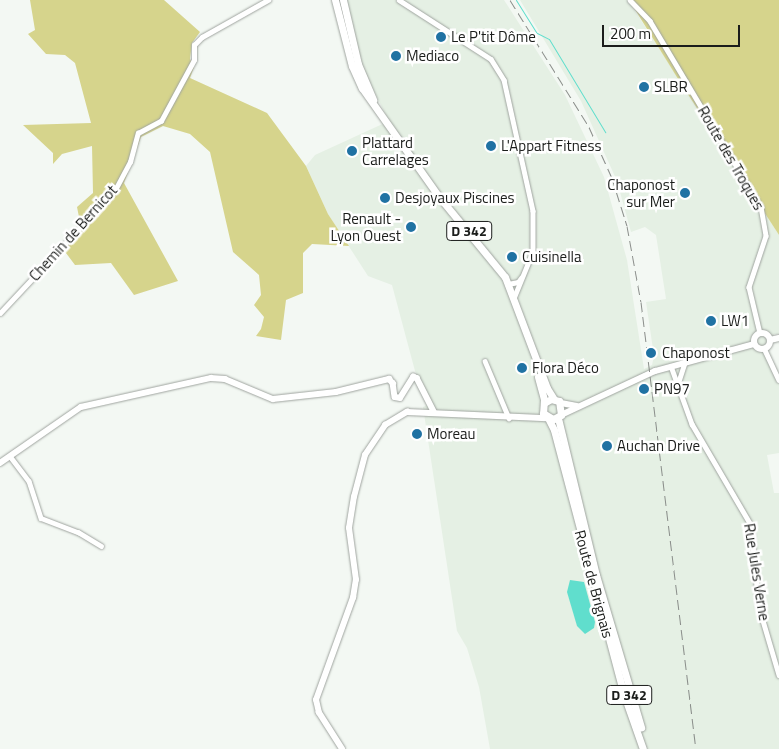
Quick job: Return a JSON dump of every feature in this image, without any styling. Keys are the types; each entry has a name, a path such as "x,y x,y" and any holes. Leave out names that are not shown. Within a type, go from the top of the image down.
{"main road":[{"name":"D 342","path":"335,0 352,66 371,105 440,198 496,263 515,296 534,353 554,399"},
{"name":"D 342","path":"343,0 358,64 384,121"},
{"path":"754,344 754,337 760,333 766,333 770,340"},
{"path":"547,418 560,416 576,406 662,365 754,344 764,348 770,340 779,338"},
{"name":"D 342","path":"534,353 543,405"},
{"path":"628,382 706,355"},
{"path":"543,405 554,399 561,403 576,406"},
{"name":"Route de Brignais","path":"561,403 560,416 617,653 648,749"},
{"name":"Route de Brignais","path":"543,405 547,418 554,430 612,654 643,749"}],"street":[{"name":"Chemin de Bernicot","path":"0,313 116,190 130,162 138,133 161,121 194,60 194,45 202,37 268,0"},
{"path":"399,0 491,58 504,80 533,211 533,252 515,296"},
{"name":"Route des Troques","path":"630,0 650,21 761,207 766,236 749,288 760,333"},
{"path":"508,284 518,282 522,277"},
{"path":"764,348 779,380"},
{"path":"485,361 509,418"},
{"path":"679,382 679,372 686,362"},
{"name":"Rue Jules Verne","path":"671,366 679,382 692,424 751,525 759,607 779,675"},
{"path":"0,463 81,407 211,378 225,379 273,399 336,392 389,379 393,383 395,397 400,398 413,377 417,378 434,411"},
{"path":"530,418 543,405"},
{"path":"342,749 319,713 316,700 354,598 356,580 350,528 360,470 365,455 392,418 408,412 434,411 509,418 547,418"},
{"path":"10,456 28,481 41,518 78,532 101,546"}],"shaded area":[{"path":"30,0 164,0 200,32 192,43 190,59 194,67 190,78 267,113 306,166 328,214 349,246 312,244 303,253 303,293 286,300 281,340 256,336 261,329 264,317 254,305 261,295 259,275 233,252 210,152 190,134 163,126 141,137 124,183 178,281 134,295 111,263 75,265 63,249 85,225 79,217 77,207 93,193 92,146 62,154 53,164 53,153 23,125 91,123 75,63 65,55 46,54 28,34 35,30"},
{"path":"346,0 504,0 565,95 604,177 627,260 644,369 652,365 654,356 646,302 666,299 656,235 645,227 631,232 617,181 581,101 520,0 628,0 779,235 779,334 774,334 765,356 779,384 779,453 767,455 774,493 779,493 779,749 490,749 479,687 467,648 457,631 423,407 432,403 415,371 392,285 368,276 328,214 306,166 315,155 389,121 363,69"},
{"path":"629,0 779,0 779,235 680,82"}],"water":[{"path":"570,580 584,582 595,622 594,628 585,634 577,626 567,592"}],"waterway":[{"path":"516,0 537,33 549,39 605,132"}],"railway":[{"path":"510,0 589,127 612,178 627,226 641,302 696,749"}],"place":[{"name":"Le P'tit Dôme","path":"441,37"},
{"name":"Mediaco","path":"396,56"},
{"name":"SLBR","path":"644,87"},
{"name":"L'Appart Fitness","path":"491,146"},
{"name":"Plattard Carrelages","path":"352,151"},
{"name":"Chaponost sur Mer","path":"685,193"},
{"name":"Desjoyaux Piscines","path":"385,198"},
{"name":"Renault - Lyon Ouest","path":"411,227"},
{"name":"Cuisinella","path":"512,257"},
{"name":"LW1","path":"711,321"},
{"name":"Chaponost","path":"651,353"},
{"name":"Flora Déco","path":"522,368"},
{"name":"PN97","path":"644,389"},
{"name":"Moreau","path":"417,434"},
{"name":"Auchan Drive","path":"607,446"}]}
